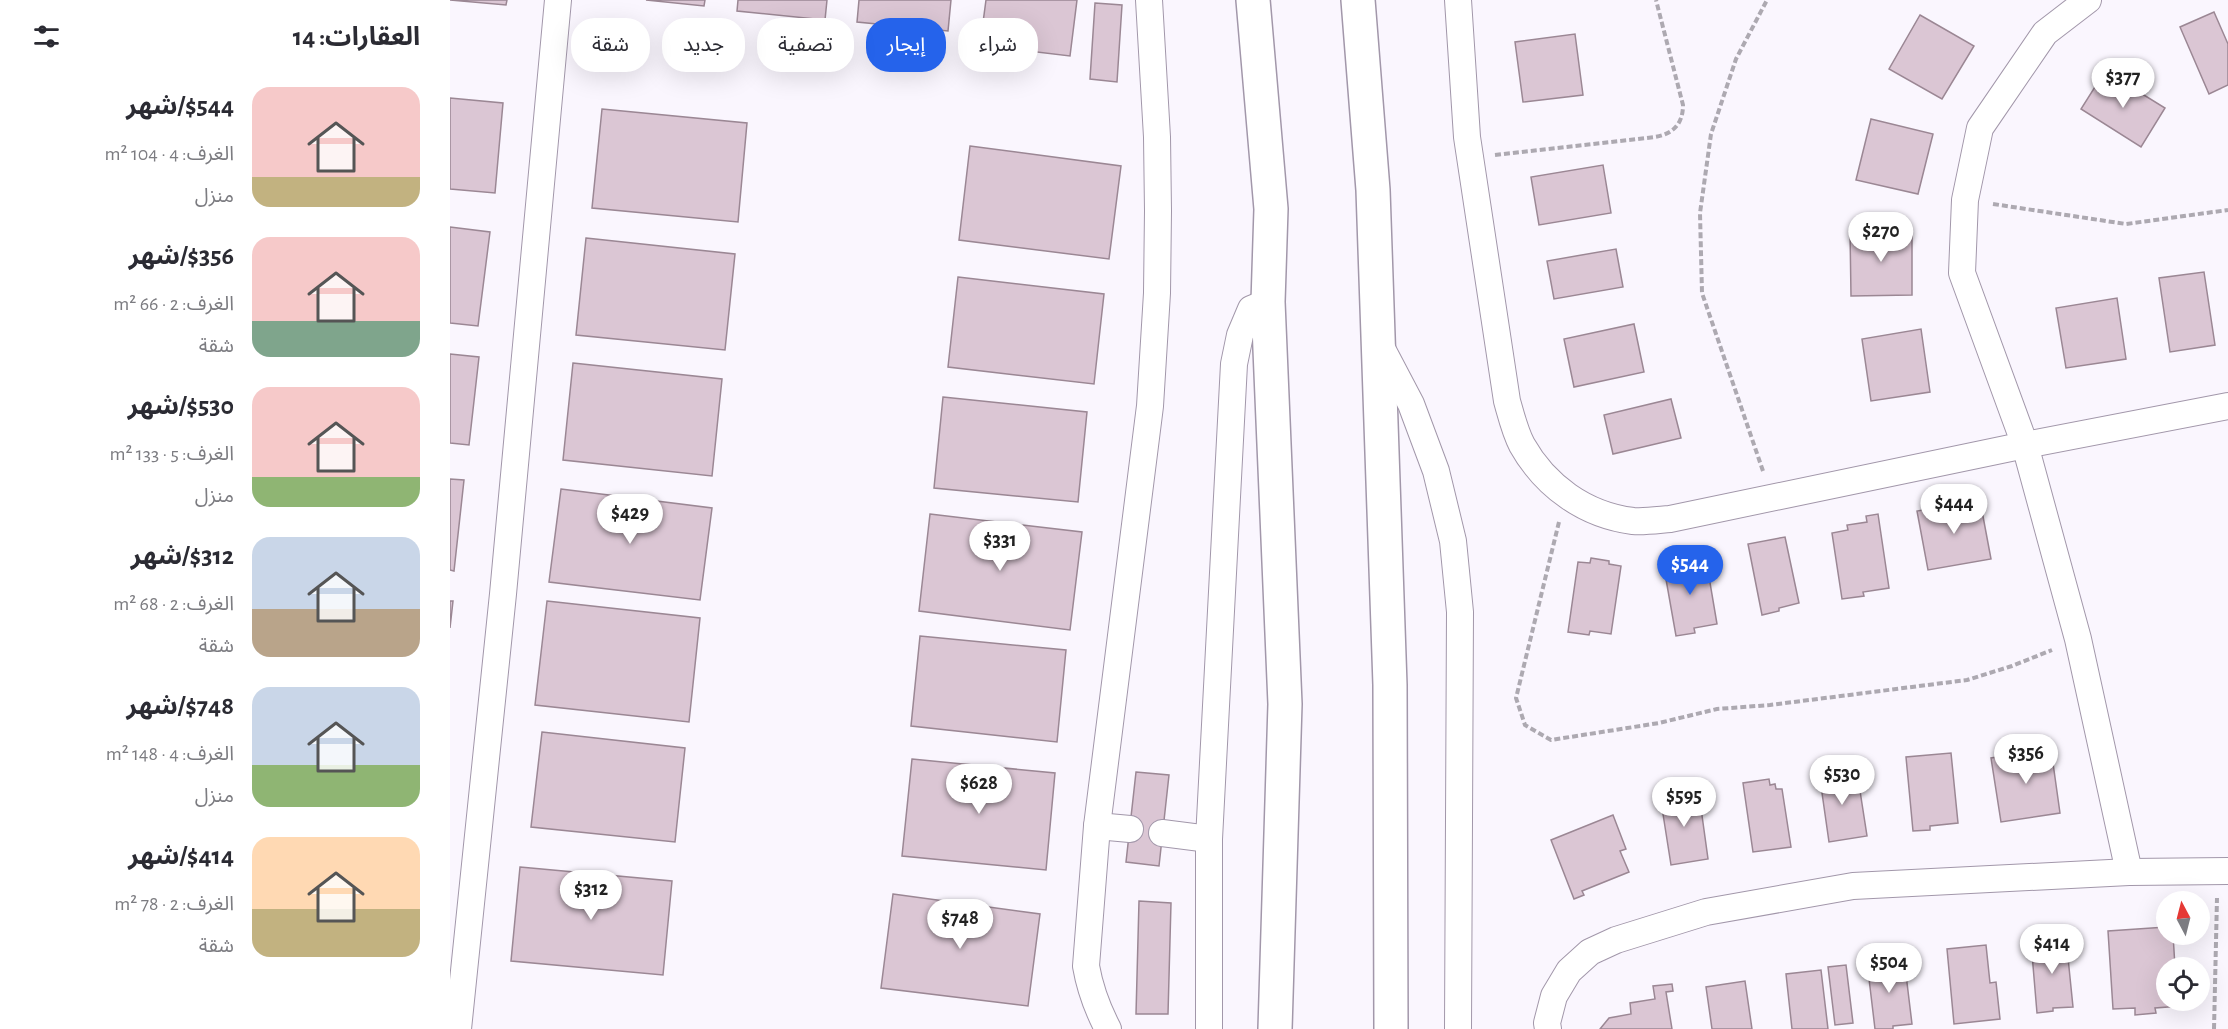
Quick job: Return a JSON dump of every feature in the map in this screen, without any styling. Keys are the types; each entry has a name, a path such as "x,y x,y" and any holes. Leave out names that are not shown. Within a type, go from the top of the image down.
{"street":[{"path":"458,1029 504,582 558,0"},
{"path":"1108,1029 1096,1005 1086,966 1097,826 1150,406 1157,293 1158,201 1157,137 1149,0"},
{"path":"1253,0 1271,209 1268,302 1285,704 1275,1029"},
{"path":"1358,0 1373,190 1390,685 1391,1029"},
{"path":"1458,0 1470,158 1507,401 1521,443 1540,472 1565,496 1598,513 1633,521 1670,519 2025,445 2228,406"},
{"path":"2088,0 2045,33 1980,128 1965,200 1962,273 2025,445 2078,639 2130,872"},
{"path":"1209,1029 1209,839 1234,364 1240,335 1251,309 1268,302"},
{"path":"1378,341 1411,404 1436,471 1453,541 1460,612 1458,1029"},
{"path":"1097,826 1130,829"},
{"path":"1162,833 1209,839"},
{"path":"1548,1029 1547,1023 1554,996 1569,971 1590,952 1616,940 1706,912 1853,886 2130,872 2223,872"}],"path":[{"path":"1470,158 1655,137 1673,131 1680,123 1683,105 1656,0"},
{"path":"1767,0 1736,59 1711,134 1700,213 1702,292 1772,497"},
{"path":"1965,200 2126,224 2228,210"},
{"path":"1565,496 1516,698 1526,725 1551,740 1659,723 1717,709 1770,705 1967,681 2012,666 2078,639"},
{"path":"2214,1029 2223,872"}],"building":[{"path":"450,0 507,0 506,5"},
{"path":"646,0 705,0 704,6"},
{"path":"738,0 827,0 825,18 737,11"},
{"path":"859,0 951,0 948,31 946,31 946,18 866,18 866,23 857,22"},
{"path":"986,0 1077,0 1070,56 1038,52 1038,18 984,18"},
{"path":"1095,3 1122,5 1117,82 1090,79"},
{"path":"2214,12 2228,44 2228,85 2209,94 2180,27"},
{"path":"1920,15 1974,46 1942,99 1889,69"},
{"path":"1575,34 1583,95 1523,102 1515,42"},
{"path":"2105,71 2165,108 2141,147 2081,109"},
{"path":"450,98 503,103 495,193 450,189"},
{"path":"602,109 747,123 738,222 592,208"},
{"path":"1871,119 1933,134 1918,194 1856,180"},
{"path":"970,146 1121,166 1109,259 959,240"},
{"path":"1603,165 1611,213 1539,225 1531,177"},
{"path":"450,227 490,232 478,326 450,323"},
{"path":"1912,230 1912,295 1851,296 1850,231"},
{"path":"586,238 735,254 725,350 576,335"},
{"path":"1616,249 1623,287 1554,299 1547,261"},
{"path":"2204,272 2215,345 2170,352 2159,278"},
{"path":"958,277 1104,294 1094,384 948,367"},
{"path":"2117,298 2126,359 2066,368 2056,308"},
{"path":"1634,324 1644,372 1574,387 1564,339"},
{"path":"1921,329 1930,392 1871,401 1862,339"},
{"path":"450,354 479,357 469,445 450,443"},
{"path":"573,363 722,379 712,476 563,460"},
{"path":"943,397 1087,412 1078,502 934,488"},
{"path":"1671,399 1681,438 1613,454 1604,415"},
{"path":"450,479 464,480 454,571 450,570"},
{"path":"561,489 712,508 700,600 549,582"},
{"path":"1975,501 1977,512 1982,511 1991,559 1928,570 1917,511"},
{"path":"930,514 1082,532 1070,630 919,611"},
{"path":"1878,514 1889,588 1863,592 1864,596 1842,599 1832,533 1848,530 1847,525 1867,522 1866,516"},
{"path":"1785,537 1799,603 1762,615 1748,544"},
{"path":"1591,558 1621,566 1611,634 1590,631 1589,635 1568,632 1578,562 1590,563"},
{"path":"1693,558 1694,561 1706,559 1717,624 1694,628 1695,633 1676,636 1664,568 1676,566 1675,561"},
{"path":"450,601 453,601 450,628"},
{"path":"547,601 700,618 689,722 535,705"},
{"path":"920,636 1066,650 1057,742 911,726"},
{"path":"542,732 685,748 675,842 531,827"},
{"path":"2051,749 2060,813 2001,822 1991,758"},
{"path":"1951,753 1958,823 1930,826 1930,830 1913,831 1906,757"},
{"path":"912,759 1055,773 1046,870 902,856"},
{"path":"1845,769 1846,775 1851,774 1852,779 1858,778 1867,836 1829,842 1819,772"},
{"path":"1136,772 1169,775 1159,866 1126,862"},
{"path":"1769,779 1770,785 1775,784 1776,789 1782,789 1791,847 1753,852 1743,783"},
{"path":"1687,791 1687,798 1693,797 1694,802 1700,801 1708,859 1671,865 1660,795"},
{"path":"1613,815 1626,849 1620,851 1629,872 1582,891 1584,895 1574,899 1551,840"},
{"path":"520,867 672,881 663,975 511,961"},
{"path":"893,894 1040,914 1028,1006 881,988"},
{"path":"1139,901 1171,903 1168,1014 1136,1014"},
{"path":"2156,928 2156,945 2174,945 2174,957 2156,957 2156,1013 2135,1015 2135,1008 2113,1009 2108,931"},
{"path":"2066,938 2073,1007 2053,1008 2053,1011 2037,1013 2031,942"},
{"path":"1986,945 1990,983 1996,982 2000,1019 1954,1024 1947,949"},
{"path":"1904,958 1912,1024 1893,1026 1893,1029 1875,1029 1867,962"},
{"path":"1846,965 1853,1023 1835,1025 1828,967"},
{"path":"1821,970 1828,1029 1792,1029 1786,974"},
{"path":"1745,981 1752,1029 1712,1029 1706,987"},
{"path":"1672,984 1673,991 1666,992 1672,1029 1600,1029 1609,1018 1631,1014 1630,1003 1655,999 1653,986"}]}
